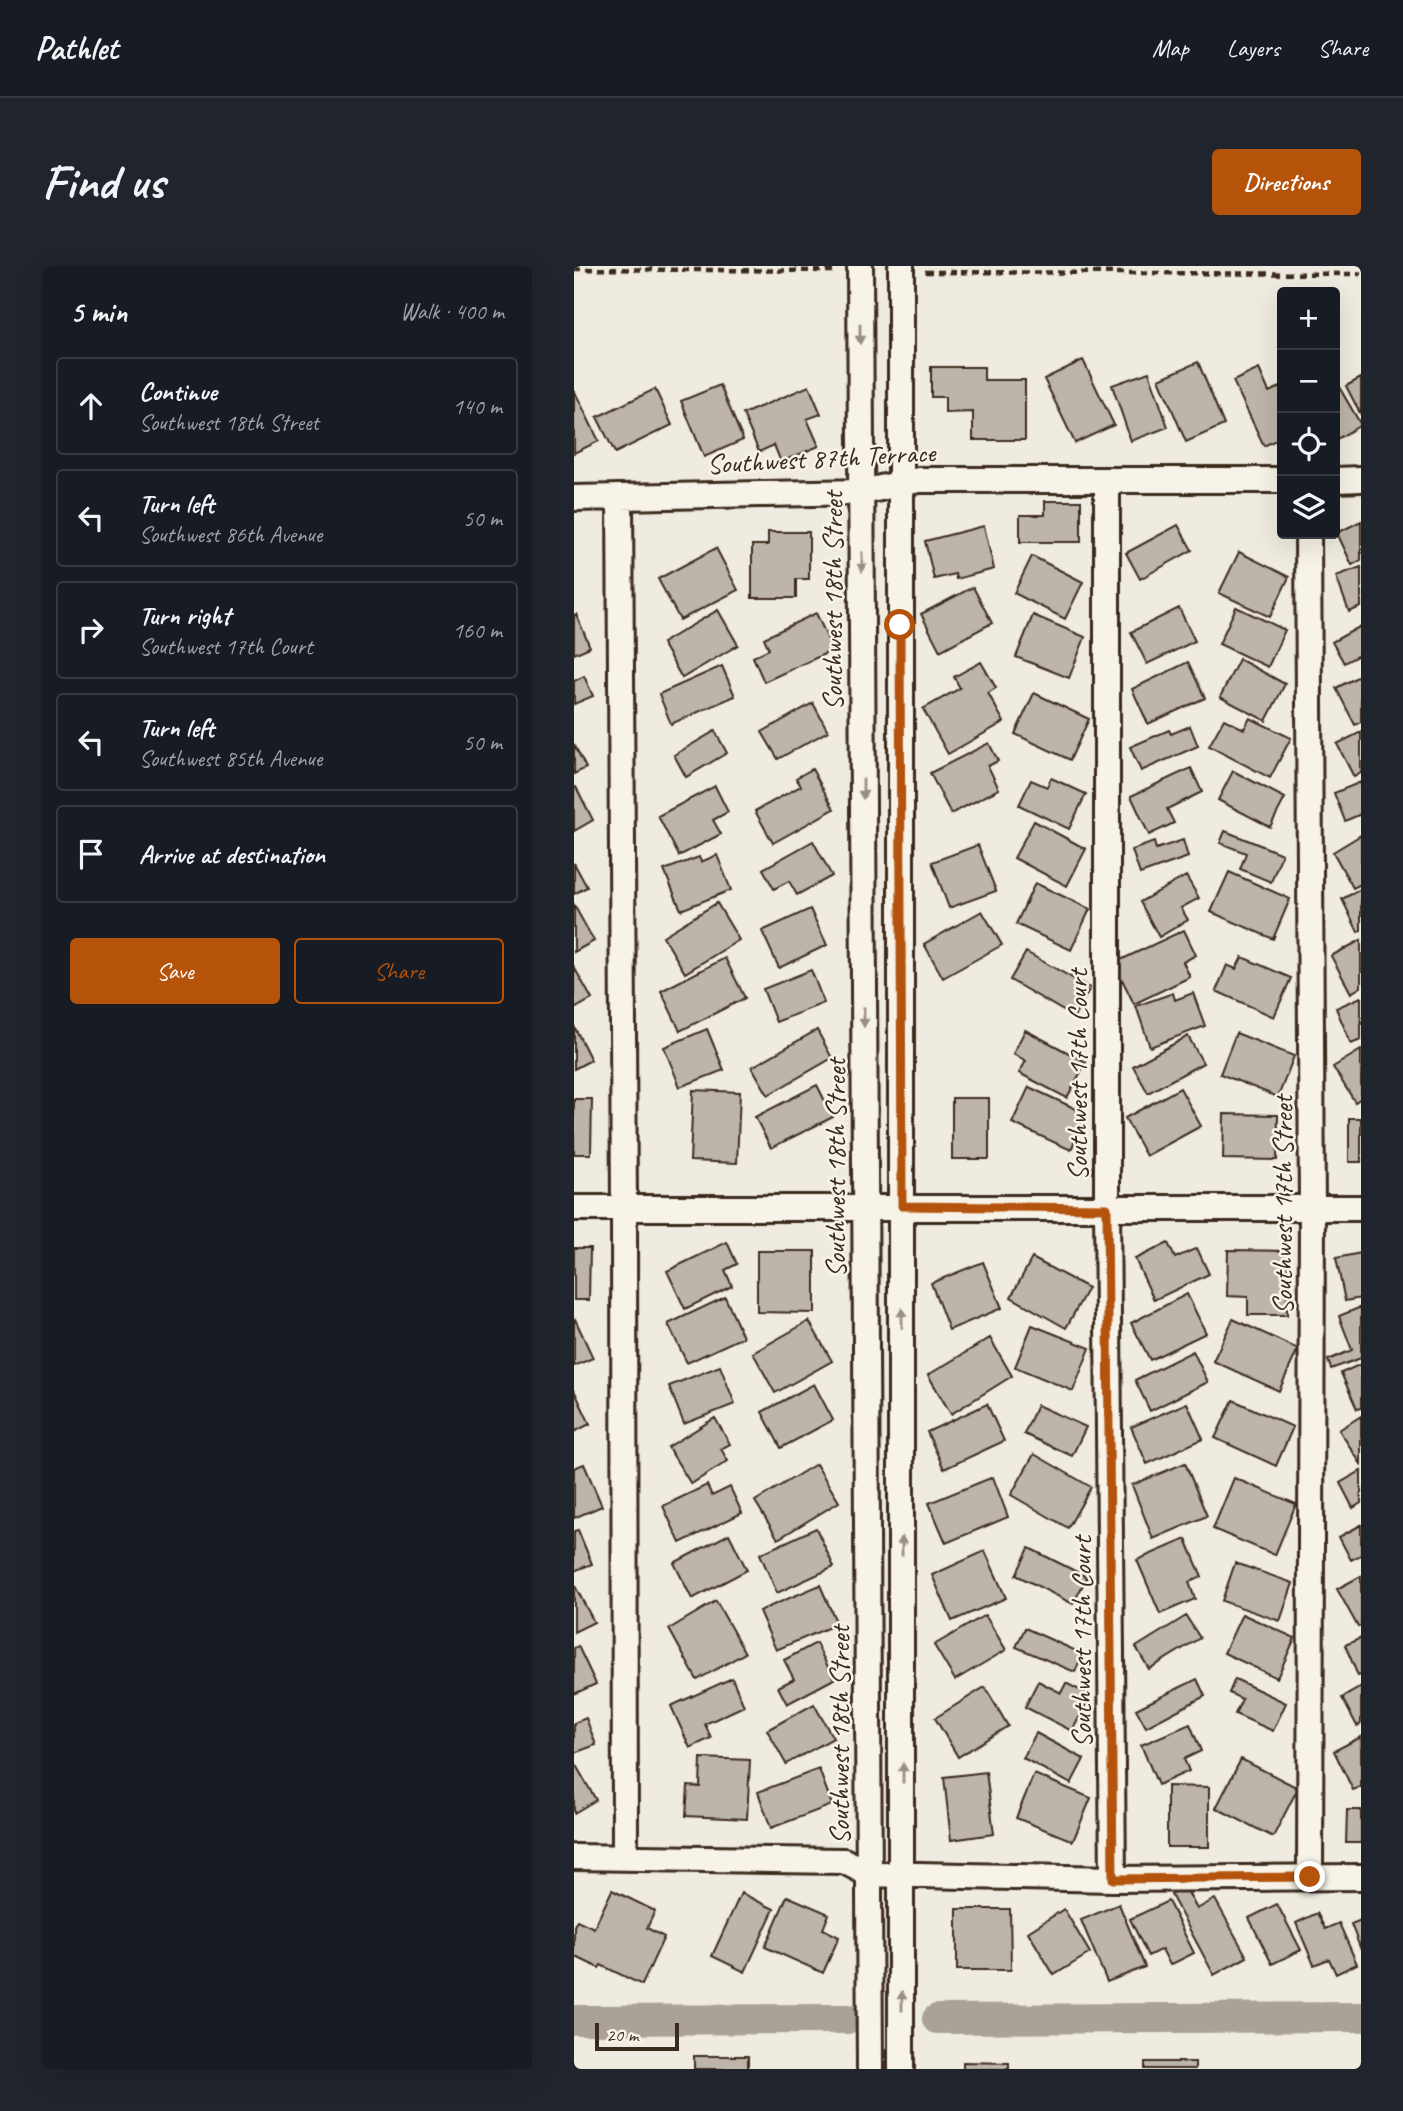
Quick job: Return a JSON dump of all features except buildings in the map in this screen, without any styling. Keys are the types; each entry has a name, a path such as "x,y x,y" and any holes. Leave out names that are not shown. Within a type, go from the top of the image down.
{"street":[{"name":"Southwest 18th Street","path":"860,269 870,2069"},
{"path":"901,269 901,2069"},
{"path":"1340,480 1361,479"},
{"name":"Southwest 87th Terrace","path":"574,498 861,492 919,480 1277,480"},
{"name":"Southwest 17th Court","path":"1107,481 1107,1208 1113,1879"},
{"path":"620,497 625,1857"},
{"name":"Southwest 17th Street","path":"1308,539 1312,1208 1310,1877"},
{"path":"574,1208 1361,1208"},
{"path":"574,1857 844,1861 869,1874 902,1875 1113,1879 1361,1877"}],"path":[{"path":"574,269 860,269"},
{"path":"901,269 1361,274"}],"waterway":[{"path":"937,2019 1361,2017"},
{"path":"574,2020 847,2019"}],"route":[{"path":"900,625 902,1206 1107,1208 1113,1879 1310,1877"}]}
